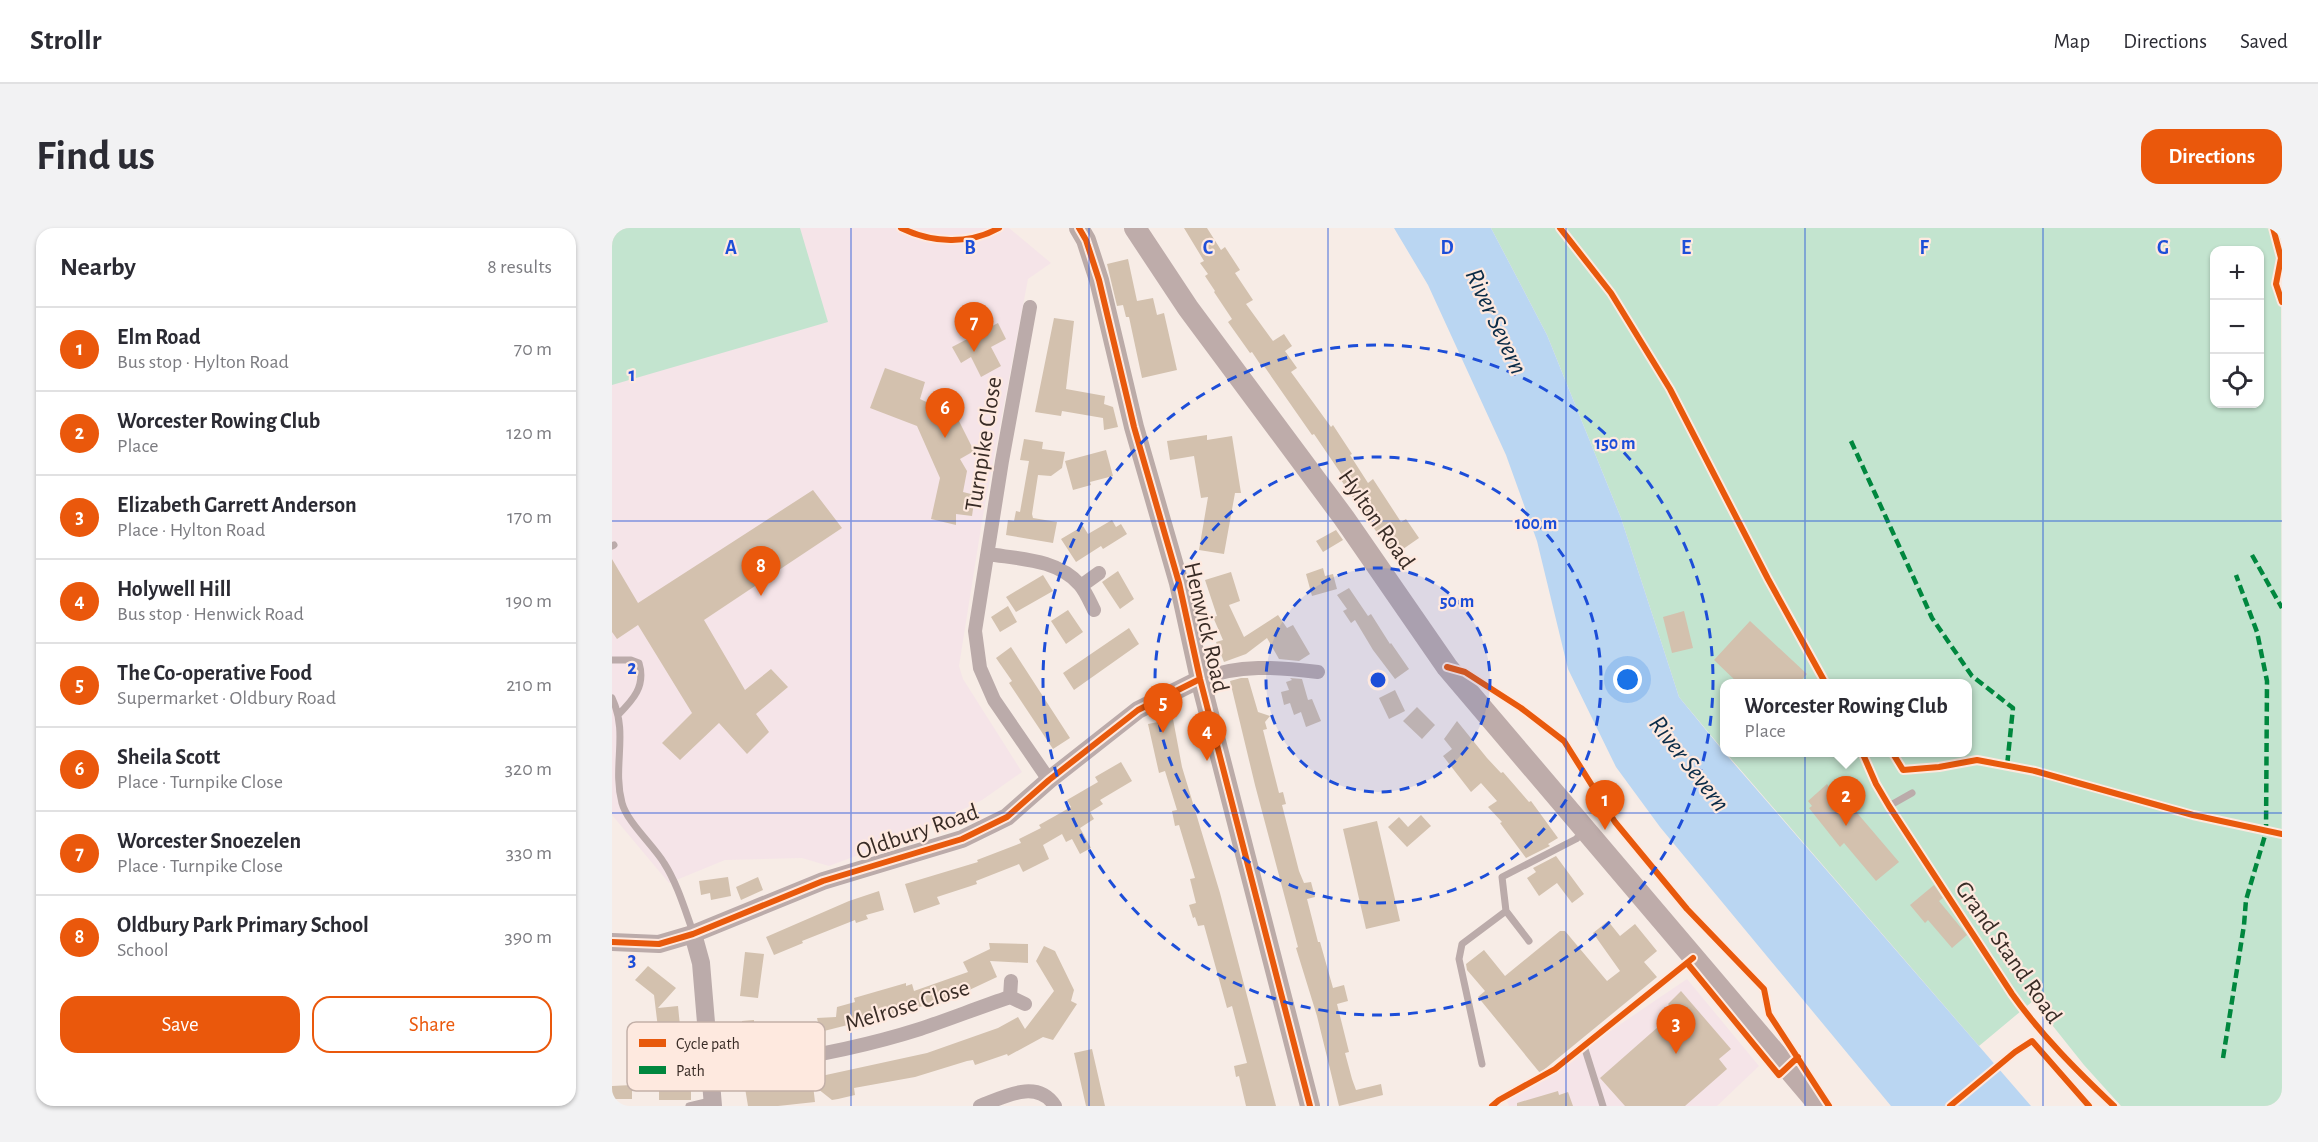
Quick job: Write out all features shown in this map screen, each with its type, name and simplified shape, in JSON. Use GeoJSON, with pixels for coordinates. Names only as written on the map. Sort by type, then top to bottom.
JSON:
{"type":"FeatureCollection","features":[{"type":"Feature","properties":{"kind":"main road","name":"Henwick Road"},"geometry":{"type":"LineString","coordinates":[[1079,228],[1086,240],[1099,280],[1134,427],[1179,583],[1200,679],[1310,1106]]}},
{"type":"Feature","properties":{"kind":"main road","name":"Hylton Road"},"geometry":{"type":"LineString","coordinates":[[1134,228],[1188,308],[1344,518],[1447,667],[1820,1106]]}},
{"type":"Feature","properties":{"kind":"street","name":"Turnpike Close"},"geometry":{"type":"LineString","coordinates":[[1030,307],[1002,461],[975,631],[980,668],[994,700],[1049,780]]}},
{"type":"Feature","properties":{"kind":"street"},"geometry":{"type":"LineString","coordinates":[[988,554],[1052,565],[1066,572],[1081,586],[1094,610]]}},
{"type":"Feature","properties":{"kind":"street"},"geometry":{"type":"LineString","coordinates":[[1081,586],[1099,573]]}},
{"type":"Feature","properties":{"kind":"street"},"geometry":{"type":"LineString","coordinates":[[1200,679],[1262,666],[1318,672]]}},
{"type":"Feature","properties":{"kind":"street","name":"Oldbury Road"},"geometry":{"type":"LineString","coordinates":[[612,942],[659,944],[693,934],[823,881],[962,839],[1007,817],[1049,780],[1138,710],[1200,679]]}},
{"type":"Feature","properties":{"kind":"street"},"geometry":{"type":"LineString","coordinates":[[693,934],[701,963],[705,1022]]}},
{"type":"Feature","properties":{"kind":"street"},"geometry":{"type":"LineString","coordinates":[[1011,981],[1010,997],[1025,1004]]}},
{"type":"Feature","properties":{"kind":"street","name":"Melrose Close"},"geometry":{"type":"LineString","coordinates":[[825,1052],[918,1030],[1010,997]]}},
{"type":"Feature","properties":{"kind":"street"},"geometry":{"type":"LineString","coordinates":[[980,1106],[1030,1090],[1041,1092],[1055,1106]]}},
{"type":"Feature","properties":{"kind":"lane"},"geometry":{"type":"LineString","coordinates":[[901,228],[923,238],[957,240],[980,237],[999,228]]}},
{"type":"Feature","properties":{"kind":"lane"},"geometry":{"type":"LineString","coordinates":[[1768,579],[1823,679]]}},
{"type":"Feature","properties":{"kind":"lane"},"geometry":{"type":"LineString","coordinates":[[612,660],[631,660],[639,663],[641,672],[638,692],[618,715]]}},
{"type":"Feature","properties":{"kind":"lane"},"geometry":{"type":"LineString","coordinates":[[612,698],[621,729],[618,766],[622,806],[666,865],[693,934]]}},
{"type":"Feature","properties":{"kind":"lane","name":"Grand Stand Road"},"geometry":{"type":"LineString","coordinates":[[1864,757],[1889,806],[2030,1020],[2074,1068],[2114,1106]]}},
{"type":"Feature","properties":{"kind":"lane"},"geometry":{"type":"LineString","coordinates":[[1889,806],[1912,793]]}},
{"type":"Feature","properties":{"kind":"lane"},"geometry":{"type":"LineString","coordinates":[[1529,940],[1506,911],[1502,877],[1576,839],[1586,830]]}},
{"type":"Feature","properties":{"kind":"lane"},"geometry":{"type":"LineString","coordinates":[[1482,1064],[1459,959],[1462,944],[1506,911]]}},
{"type":"Feature","properties":{"kind":"lane"},"geometry":{"type":"LineString","coordinates":[[1584,1046],[1603,1106]]}},
{"type":"Feature","properties":{"kind":"lane"},"geometry":{"type":"LineString","coordinates":[[689,1106],[713,1103]]}},
{"type":"Feature","properties":{"kind":"shaded area"},"geometry":{"type":"Polygon","coordinates":[[[612,228],[1009,228],[1051,263],[1028,279],[982,521],[959,666],[963,679],[1022,772],[982,800],[909,836],[829,866],[802,858],[725,860],[669,883],[612,815],[612,228]]]}},
{"type":"Feature","properties":{"kind":"shaded area"},"geometry":{"type":"Polygon","coordinates":[[[1687,979],[1759,1066],[1717,1106],[1509,1106],[1507,1101],[1687,979]]]}},
{"type":"Feature","properties":{"kind":"green space"},"geometry":{"type":"Polygon","coordinates":[[[612,228],[800,228],[828,322],[612,385],[612,228]]]}},
{"type":"Feature","properties":{"kind":"green space"},"geometry":{"type":"Polygon","coordinates":[[[1491,228],[2281,228],[2282,1106],[2121,1106],[2084,1065],[2033,1001],[1979,1046],[1729,757],[1972,757],[1972,679],[1720,679],[1720,746],[1679,697],[1621,518],[1547,335],[1491,228]]]}},
{"type":"Feature","properties":{"kind":"water","name":"River Severn"},"geometry":{"type":"Polygon","coordinates":[[[1394,228],[1491,228],[1547,335],[1621,518],[1679,697],[1720,747],[1720,757],[1728,757],[2031,1106],[1891,1106],[1660,827],[1616,767],[1568,669],[1537,541],[1506,455],[1428,285],[1394,228]]]}},
{"type":"Feature","properties":{"kind":"building"},"geometry":{"type":"Polygon","coordinates":[[[1184,228],[1207,228],[1221,250],[1225,247],[1240,270],[1235,273],[1253,300],[1246,304],[1273,341],[1284,334],[1292,346],[1285,351],[1297,368],[1291,372],[1331,427],[1333,425],[1368,483],[1373,479],[1401,522],[1406,519],[1419,538],[1393,556],[1341,480],[1344,478],[1314,434],[1312,435],[1264,366],[1262,367],[1252,352],[1250,353],[1228,322],[1232,319],[1205,276],[1208,274],[1200,263],[1204,261],[1184,228]]]}},
{"type":"Feature","properties":{"kind":"building"},"geometry":{"type":"Polygon","coordinates":[[[1128,259],[1137,301],[1153,298],[1157,315],[1164,313],[1177,370],[1142,378],[1129,317],[1126,317],[1123,305],[1117,306],[1107,264],[1128,259]]]}},
{"type":"Feature","properties":{"kind":"building"},"geometry":{"type":"Polygon","coordinates":[[[1054,318],[1074,321],[1066,389],[1105,396],[1104,404],[1113,407],[1118,427],[1104,430],[1103,418],[1062,411],[1061,416],[1035,412],[1054,318]]]}},
{"type":"Feature","properties":{"kind":"building"},"geometry":{"type":"Polygon","coordinates":[[[998,323],[1006,339],[991,347],[1001,366],[981,377],[971,357],[961,363],[952,347],[998,323]]]}},
{"type":"Feature","properties":{"kind":"building"},"geometry":{"type":"Polygon","coordinates":[[[885,368],[925,382],[920,399],[935,406],[941,413],[952,407],[974,451],[960,459],[967,471],[963,492],[975,495],[972,516],[956,514],[956,525],[931,519],[940,478],[917,426],[870,408],[885,368]]]}},
{"type":"Feature","properties":{"kind":"building"},"geometry":{"type":"Polygon","coordinates":[[[1207,435],[1207,440],[1232,436],[1241,493],[1235,493],[1224,554],[1199,550],[1208,497],[1201,498],[1194,456],[1170,460],[1167,441],[1207,435]]]}},
{"type":"Feature","properties":{"kind":"building"},"geometry":{"type":"Polygon","coordinates":[[[1024,439],[1043,442],[1042,449],[1065,452],[1062,468],[1051,476],[1038,475],[1032,514],[1033,518],[1057,522],[1053,543],[1006,535],[1008,520],[1014,521],[1016,511],[1020,512],[1029,461],[1020,460],[1024,439]]]}},
{"type":"Feature","properties":{"kind":"building"},"geometry":{"type":"Polygon","coordinates":[[[1106,450],[1113,476],[1090,482],[1091,485],[1073,490],[1065,461],[1106,450]]]}},
{"type":"Feature","properties":{"kind":"building"},"geometry":{"type":"Polygon","coordinates":[[[813,490],[842,528],[704,620],[745,690],[771,669],[788,687],[756,714],[769,732],[747,754],[719,723],[680,760],[662,743],[692,713],[638,625],[617,639],[612,632],[612,559],[638,603],[813,490]]]}},
{"type":"Feature","properties":{"kind":"building"},"geometry":{"type":"Polygon","coordinates":[[[1112,520],[1116,527],[1121,524],[1127,534],[1103,549],[1101,546],[1076,562],[1061,539],[1083,526],[1088,534],[1112,520]]]}},
{"type":"Feature","properties":{"kind":"building"},"geometry":{"type":"Polygon","coordinates":[[[1336,530],[1343,540],[1323,552],[1316,541],[1336,530]]]}},
{"type":"Feature","properties":{"kind":"building"},"geometry":{"type":"Polygon","coordinates":[[[1323,568],[1325,576],[1333,574],[1337,589],[1312,596],[1306,574],[1323,568]]]}},
{"type":"Feature","properties":{"kind":"building"},"geometry":{"type":"Polygon","coordinates":[[[1118,571],[1134,599],[1120,609],[1102,582],[1118,571]]]}},
{"type":"Feature","properties":{"kind":"building"},"geometry":{"type":"Polygon","coordinates":[[[1231,572],[1240,601],[1229,605],[1244,637],[1278,615],[1287,628],[1293,625],[1310,654],[1299,661],[1279,659],[1267,638],[1246,654],[1224,662],[1216,642],[1223,640],[1213,617],[1217,616],[1205,580],[1231,572]]]}},
{"type":"Feature","properties":{"kind":"building"},"geometry":{"type":"Polygon","coordinates":[[[1043,575],[1053,591],[1016,612],[1006,597],[1043,575]]]}},
{"type":"Feature","properties":{"kind":"building"},"geometry":{"type":"Polygon","coordinates":[[[1349,588],[1368,616],[1371,614],[1409,669],[1395,679],[1373,650],[1355,620],[1351,623],[1343,611],[1347,609],[1337,595],[1349,588]]]}},
{"type":"Feature","properties":{"kind":"building"},"geometry":{"type":"Polygon","coordinates":[[[1008,606],[1017,622],[1000,632],[991,617],[1008,606]]]}},
{"type":"Feature","properties":{"kind":"building"},"geometry":{"type":"Polygon","coordinates":[[[1068,610],[1083,632],[1066,644],[1051,621],[1068,610]]]}},
{"type":"Feature","properties":{"kind":"building"},"geometry":{"type":"Polygon","coordinates":[[[1684,611],[1693,648],[1672,653],[1663,617],[1684,611]]]}},
{"type":"Feature","properties":{"kind":"building"},"geometry":{"type":"Polygon","coordinates":[[[1750,621],[1807,674],[1802,679],[1734,679],[1714,660],[1750,621]]]}},
{"type":"Feature","properties":{"kind":"building"},"geometry":{"type":"Polygon","coordinates":[[[1129,628],[1139,644],[1074,690],[1063,673],[1129,628]]]}},
{"type":"Feature","properties":{"kind":"building"},"geometry":{"type":"Polygon","coordinates":[[[1011,647],[1070,738],[1053,749],[1009,683],[1012,681],[996,658],[1011,647]]]}},
{"type":"Feature","properties":{"kind":"building"},"geometry":{"type":"Polygon","coordinates":[[[1248,678],[1258,712],[1270,716],[1265,722],[1267,729],[1263,730],[1279,793],[1283,792],[1286,804],[1282,805],[1299,871],[1304,883],[1311,882],[1315,897],[1307,899],[1318,942],[1320,942],[1333,988],[1344,985],[1348,1001],[1337,1004],[1349,1052],[1345,1053],[1352,1079],[1356,1090],[1381,1084],[1383,1095],[1339,1106],[1317,1016],[1296,948],[1298,947],[1230,681],[1248,678]]]}},
{"type":"Feature","properties":{"kind":"building"},"geometry":{"type":"Polygon","coordinates":[[[1290,678],[1302,679],[1308,700],[1312,699],[1321,721],[1306,727],[1301,712],[1294,715],[1290,703],[1284,705],[1281,692],[1289,690],[1286,682],[1292,680],[1290,678]]]}},
{"type":"Feature","properties":{"kind":"building"},"geometry":{"type":"Polygon","coordinates":[[[1395,690],[1405,711],[1389,719],[1379,698],[1395,690]]]}},
{"type":"Feature","properties":{"kind":"building"},"geometry":{"type":"Polygon","coordinates":[[[1417,707],[1435,725],[1422,739],[1403,721],[1417,707]]]}},
{"type":"Feature","properties":{"kind":"building"},"geometry":{"type":"Polygon","coordinates":[[[1173,719],[1182,767],[1220,893],[1276,1106],[1246,1106],[1239,1076],[1236,1077],[1234,1066],[1247,1063],[1232,1006],[1227,1008],[1204,925],[1198,926],[1189,905],[1196,903],[1190,879],[1195,878],[1179,825],[1175,826],[1172,811],[1177,810],[1165,771],[1159,773],[1148,724],[1173,719]]]}},
{"type":"Feature","properties":{"kind":"building"},"geometry":{"type":"Polygon","coordinates":[[[1457,721],[1487,758],[1501,773],[1503,772],[1529,802],[1531,801],[1558,838],[1548,844],[1550,846],[1526,858],[1500,823],[1502,822],[1488,807],[1497,801],[1481,783],[1471,792],[1443,756],[1452,749],[1444,739],[1457,721]]]}},
{"type":"Feature","properties":{"kind":"building"},"geometry":{"type":"Polygon","coordinates":[[[1121,762],[1132,781],[1100,800],[1103,804],[1090,812],[1094,819],[1080,828],[1091,848],[1080,854],[1072,839],[1066,842],[1062,834],[1043,845],[1049,859],[1023,872],[1019,864],[976,881],[977,884],[937,897],[940,904],[914,913],[905,884],[978,862],[977,860],[1021,843],[1019,839],[1041,828],[1039,825],[1071,807],[1067,800],[1098,782],[1095,777],[1121,762]]]}},
{"type":"Feature","properties":{"kind":"building"},"geometry":{"type":"Polygon","coordinates":[[[1827,784],[1831,790],[1835,787],[1899,862],[1876,881],[1844,843],[1840,847],[1809,808],[1812,806],[1808,801],[1827,784]]]}},
{"type":"Feature","properties":{"kind":"building"},"geometry":{"type":"Polygon","coordinates":[[[1421,815],[1431,826],[1407,847],[1388,827],[1399,817],[1408,827],[1421,815]]]}},
{"type":"Feature","properties":{"kind":"building"},"geometry":{"type":"Polygon","coordinates":[[[1377,821],[1400,921],[1366,929],[1343,829],[1377,821]]]}},
{"type":"Feature","properties":{"kind":"building"},"geometry":{"type":"Polygon","coordinates":[[[1556,856],[1584,894],[1572,903],[1557,883],[1539,896],[1527,878],[1536,872],[1533,868],[1556,856]]]}},
{"type":"Feature","properties":{"kind":"building"},"geometry":{"type":"Polygon","coordinates":[[[728,877],[731,896],[711,900],[710,893],[701,895],[699,881],[728,877]]]}},
{"type":"Feature","properties":{"kind":"building"},"geometry":{"type":"Polygon","coordinates":[[[758,877],[763,890],[741,900],[736,887],[758,877]]]}},
{"type":"Feature","properties":{"kind":"building"},"geometry":{"type":"Polygon","coordinates":[[[1934,885],[1943,898],[1939,901],[1967,935],[1952,948],[1928,920],[1925,923],[1910,905],[1934,885]]]}},
{"type":"Feature","properties":{"kind":"building"},"geometry":{"type":"Polygon","coordinates":[[[879,891],[884,910],[866,915],[868,919],[856,923],[855,920],[802,941],[803,943],[774,955],[766,937],[849,901],[879,891]]]}},
{"type":"Feature","properties":{"kind":"building"},"geometry":{"type":"Polygon","coordinates":[[[1608,921],[1620,936],[1635,924],[1657,951],[1644,962],[1657,977],[1540,1073],[1478,997],[1485,991],[1467,970],[1466,964],[1484,950],[1505,976],[1560,931],[1565,931],[1607,981],[1620,971],[1593,933],[1608,921]]]}},
{"type":"Feature","properties":{"kind":"building"},"geometry":{"type":"Polygon","coordinates":[[[989,943],[1028,944],[1028,963],[990,961],[997,977],[935,1003],[825,1031],[825,1022],[818,1022],[817,1018],[836,1017],[837,1007],[855,1002],[854,998],[906,983],[906,986],[912,984],[914,991],[968,972],[963,962],[990,949],[989,943]]]}},
{"type":"Feature","properties":{"kind":"building"},"geometry":{"type":"Polygon","coordinates":[[[1044,946],[1055,951],[1074,990],[1071,1001],[1077,1004],[1053,1040],[1043,1037],[1008,1056],[1007,1054],[975,1065],[973,1060],[967,1061],[915,1077],[854,1088],[855,1095],[838,1099],[832,1100],[821,1091],[825,1091],[825,1075],[927,1053],[998,1028],[1018,1017],[1025,1029],[1054,991],[1036,961],[1044,946]]]}},
{"type":"Feature","properties":{"kind":"building"},"geometry":{"type":"Polygon","coordinates":[[[745,952],[764,954],[758,998],[740,996],[745,952]]]}},
{"type":"Feature","properties":{"kind":"building"},"geometry":{"type":"Polygon","coordinates":[[[648,966],[676,988],[658,1008],[678,1006],[680,1022],[657,1022],[654,995],[635,980],[648,966]]]}},
{"type":"Feature","properties":{"kind":"building"},"geometry":{"type":"Polygon","coordinates":[[[1681,991],[1731,1049],[1719,1059],[1727,1069],[1685,1106],[1625,1106],[1600,1078],[1675,1012],[1668,1004],[1681,991]]]}},
{"type":"Feature","properties":{"kind":"building"},"geometry":{"type":"Polygon","coordinates":[[[1092,1049],[1105,1106],[1086,1106],[1074,1053],[1092,1049]]]}},
{"type":"Feature","properties":{"kind":"building"},"geometry":{"type":"Polygon","coordinates":[[[627,1085],[627,1091],[632,1091],[632,1099],[612,1099],[612,1086],[627,1085]]]}},
{"type":"Feature","properties":{"kind":"building"},"geometry":{"type":"Polygon","coordinates":[[[659,1091],[691,1091],[691,1100],[659,1100],[659,1091]]]}},
{"type":"Feature","properties":{"kind":"building"},"geometry":{"type":"Polygon","coordinates":[[[746,1091],[814,1091],[815,1102],[748,1106],[746,1091]]]}},
{"type":"Feature","properties":{"kind":"building"},"geometry":{"type":"Polygon","coordinates":[[[1558,1091],[1559,1095],[1568,1092],[1573,1106],[1517,1106],[1517,1103],[1558,1091]]]}},
{"type":"Feature","properties":{"kind":"marked path"},"geometry":{"type":"LineString","coordinates":[[1851,441],[1932,618],[1972,676],[2013,708],[2007,766]]}},
{"type":"Feature","properties":{"kind":"marked path"},"geometry":{"type":"LineString","coordinates":[[2252,555],[2282,608]]}},
{"type":"Feature","properties":{"kind":"marked path"},"geometry":{"type":"LineString","coordinates":[[2223,1058],[2246,900],[2266,832],[2267,681],[2257,632],[2236,575]]}},
{"type":"Feature","properties":{"kind":"cycle path"},"geometry":{"type":"LineString","coordinates":[[901,228],[925,237],[950,240],[975,237],[999,228]]}},
{"type":"Feature","properties":{"kind":"cycle path"},"geometry":{"type":"LineString","coordinates":[[1079,228],[1086,240],[1099,280],[1134,427],[1179,583],[1200,679],[1310,1106]]}},
{"type":"Feature","properties":{"kind":"cycle path"},"geometry":{"type":"LineString","coordinates":[[1560,228],[1611,293],[1670,389],[1768,579],[1823,679]]}},
{"type":"Feature","properties":{"kind":"cycle path"},"geometry":{"type":"LineString","coordinates":[[2273,228],[2281,258],[2276,284],[2282,302]]}},
{"type":"Feature","properties":{"kind":"cycle path"},"geometry":{"type":"LineString","coordinates":[[1447,667],[1465,672],[1521,708],[1564,741],[1615,822],[1687,909],[1764,989],[1769,1014],[1829,1106]]}},
{"type":"Feature","properties":{"kind":"cycle path"},"geometry":{"type":"LineString","coordinates":[[612,942],[659,944],[693,934],[823,881],[962,839],[1007,817],[1049,780],[1138,710],[1200,679]]}},
{"type":"Feature","properties":{"kind":"cycle path"},"geometry":{"type":"LineString","coordinates":[[1864,757],[1889,806],[2012,994],[2060,1053],[2114,1106]]}},
{"type":"Feature","properties":{"kind":"cycle path"},"geometry":{"type":"LineString","coordinates":[[1895,757],[1903,770],[1939,767],[1977,760],[2035,771],[2193,815],[2282,834]]}},
{"type":"Feature","properties":{"kind":"cycle path"},"geometry":{"type":"LineString","coordinates":[[1492,1106],[1555,1069],[1693,958]]}},
{"type":"Feature","properties":{"kind":"cycle path"},"geometry":{"type":"LineString","coordinates":[[1687,963],[1779,1075],[1798,1057]]}},
{"type":"Feature","properties":{"kind":"cycle path"},"geometry":{"type":"LineString","coordinates":[[1950,1106],[2015,1052],[2032,1041],[2089,1106]]}},
{"type":"Feature","properties":{"kind":"place","name":"Worcester Snoezelen"},"geometry":{"type":"Point","coordinates":[974,352]}},
{"type":"Feature","properties":{"kind":"place","name":"Sheila Scott"},"geometry":{"type":"Point","coordinates":[945,438]}},
{"type":"Feature","properties":{"kind":"place","name":"Oldbury Park Primary School"},"geometry":{"type":"Point","coordinates":[761,596]}},
{"type":"Feature","properties":{"kind":"place","name":"The Co-operative Food"},"geometry":{"type":"Point","coordinates":[1163,733]}},
{"type":"Feature","properties":{"kind":"place","name":"Holywell Hill"},"geometry":{"type":"Point","coordinates":[1207,761]}},
{"type":"Feature","properties":{"kind":"place","name":"Worcester Rowing Club"},"geometry":{"type":"Point","coordinates":[1846,826]}},
{"type":"Feature","properties":{"kind":"place","name":"Elm Road"},"geometry":{"type":"Point","coordinates":[1605,830]}},
{"type":"Feature","properties":{"kind":"place","name":"Elizabeth Garrett Anderson"},"geometry":{"type":"Point","coordinates":[1676,1054]}}]}
